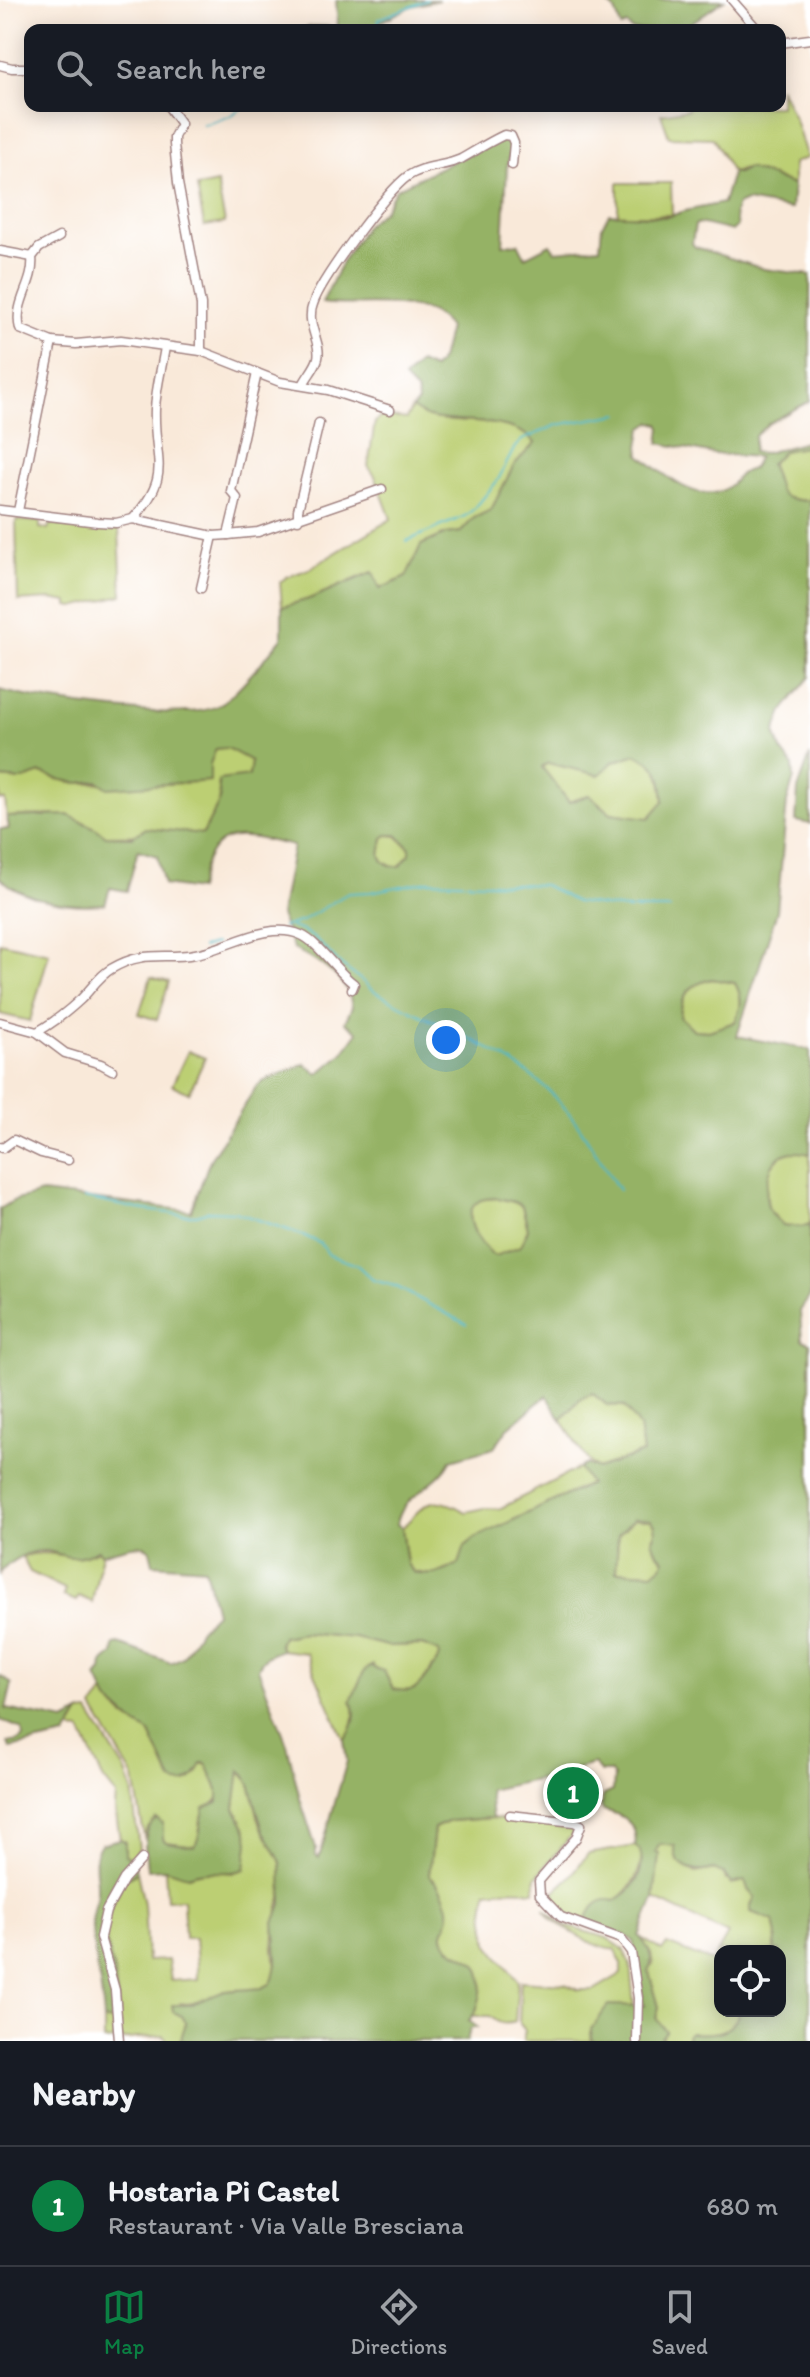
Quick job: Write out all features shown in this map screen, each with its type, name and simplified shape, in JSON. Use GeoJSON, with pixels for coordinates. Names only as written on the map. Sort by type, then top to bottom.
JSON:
{"type":"FeatureCollection","features":[{"type":"Feature","properties":{"kind":"street"},"geometry":{"type":"LineString","coordinates":[[732,0],[753,24]]}},
{"type":"Feature","properties":{"kind":"street"},"geometry":{"type":"LineString","coordinates":[[786,42],[810,39]]}},
{"type":"Feature","properties":{"kind":"street"},"geometry":{"type":"LineString","coordinates":[[0,65],[24,68]]}},
{"type":"Feature","properties":{"kind":"street"},"geometry":{"type":"LineString","coordinates":[[172,112],[181,124],[174,144],[178,183],[201,305],[201,351]]}},
{"type":"Feature","properties":{"kind":"street"},"geometry":{"type":"LineString","coordinates":[[303,385],[318,360],[310,312],[319,289],[396,188],[408,176],[431,166],[459,160],[504,135],[511,136],[514,143],[512,165]]}},
{"type":"Feature","properties":{"kind":"street"},"geometry":{"type":"LineString","coordinates":[[59,237],[39,248],[32,257],[34,272],[18,310],[20,329],[52,342],[76,344],[121,340],[201,351],[280,382],[328,390],[390,410]]}},
{"type":"Feature","properties":{"kind":"street"},"geometry":{"type":"LineString","coordinates":[[0,251],[32,257]]}},
{"type":"Feature","properties":{"kind":"street"},"geometry":{"type":"LineString","coordinates":[[18,511],[52,342]]}},
{"type":"Feature","properties":{"kind":"street"},"geometry":{"type":"LineString","coordinates":[[133,519],[150,500],[157,486],[159,466],[155,409],[165,347]]}},
{"type":"Feature","properties":{"kind":"street"},"geometry":{"type":"LineString","coordinates":[[228,535],[237,498],[231,491],[257,373]]}},
{"type":"Feature","properties":{"kind":"street"},"geometry":{"type":"LineString","coordinates":[[298,520],[319,423]]}},
{"type":"Feature","properties":{"kind":"street"},"geometry":{"type":"LineString","coordinates":[[0,510],[98,522],[116,523],[133,519],[213,536],[258,532],[382,489]]}},
{"type":"Feature","properties":{"kind":"street"},"geometry":{"type":"LineString","coordinates":[[201,588],[213,536]]}},
{"type":"Feature","properties":{"kind":"street"},"geometry":{"type":"LineString","coordinates":[[37,1032],[64,1014],[111,969],[125,963],[150,955],[195,954],[272,932],[296,932],[306,937],[353,986]]}},
{"type":"Feature","properties":{"kind":"street"},"geometry":{"type":"LineString","coordinates":[[0,1022],[37,1032],[65,1053],[112,1070]]}},
{"type":"Feature","properties":{"kind":"street"},"geometry":{"type":"LineString","coordinates":[[0,1147],[14,1140],[41,1153],[68,1160]]}},
{"type":"Feature","properties":{"kind":"street"},"geometry":{"type":"LineString","coordinates":[[510,1815],[581,1825],[576,1838],[539,1881],[540,1895],[561,1917],[621,1939],[631,1952],[638,1998],[637,2041]]}},
{"type":"Feature","properties":{"kind":"street"},"geometry":{"type":"LineString","coordinates":[[119,2041],[115,1990],[100,1937],[106,1911],[124,1879],[142,1859]]}},
{"type":"Feature","properties":{"kind":"green space"},"geometry":{"type":"Polygon","coordinates":[[[336,0],[439,0],[412,6],[380,24],[338,24],[336,0]]]}},
{"type":"Feature","properties":{"kind":"green space"},"geometry":{"type":"Polygon","coordinates":[[[591,0],[724,0],[689,24],[620,24],[612,6],[591,0]]]}},
{"type":"Feature","properties":{"kind":"green space"},"geometry":{"type":"Polygon","coordinates":[[[786,100],[807,158],[793,163],[793,185],[748,168],[732,173],[713,138],[669,137],[661,114],[786,112],[786,100]]]}},
{"type":"Feature","properties":{"kind":"green space"},"geometry":{"type":"Polygon","coordinates":[[[508,139],[512,145],[507,167],[503,245],[518,243],[525,257],[550,244],[555,251],[600,247],[602,226],[609,214],[667,217],[723,203],[732,173],[748,168],[793,185],[791,209],[746,201],[737,205],[734,213],[737,226],[732,231],[699,223],[695,225],[692,243],[695,247],[764,269],[810,275],[810,401],[769,423],[755,436],[753,452],[765,453],[810,441],[810,446],[783,451],[770,464],[784,496],[810,501],[810,677],[783,711],[775,732],[781,750],[793,766],[794,778],[787,802],[777,911],[737,1036],[810,1050],[810,1154],[792,1152],[775,1161],[766,1195],[770,1211],[783,1225],[801,1227],[810,1224],[810,1296],[800,1311],[802,1340],[810,1343],[810,2041],[687,2041],[688,2033],[719,2032],[732,2025],[737,2017],[786,2017],[786,1945],[775,1945],[774,1921],[751,1912],[755,1897],[745,1881],[731,1884],[724,1874],[714,1869],[700,1871],[687,1868],[678,1860],[675,1846],[660,1844],[655,1852],[659,1854],[654,1899],[639,1936],[651,1958],[649,1972],[659,2007],[656,2018],[666,2031],[659,2041],[592,2041],[591,2029],[609,2005],[644,2006],[633,1941],[625,1935],[585,1923],[596,1904],[604,1900],[615,1901],[630,1890],[638,1878],[642,1860],[635,1846],[632,1826],[623,1817],[600,1806],[604,1795],[613,1791],[614,1777],[610,1772],[601,1772],[593,1764],[489,1790],[492,1818],[450,1821],[434,1828],[429,1875],[441,1890],[448,1907],[443,1939],[451,1949],[475,1963],[481,1977],[479,2001],[469,2021],[477,2027],[470,2029],[467,2041],[180,2041],[186,2023],[182,2016],[173,2012],[172,2005],[189,2005],[225,1991],[262,1988],[273,1979],[277,1959],[274,1922],[282,1904],[281,1862],[262,1828],[251,1787],[240,1770],[235,1808],[247,1831],[245,1869],[188,1876],[165,1869],[147,1870],[145,1843],[151,1824],[156,1819],[163,1823],[163,1839],[166,1842],[195,1846],[204,1808],[218,1802],[218,1789],[206,1763],[202,1763],[194,1777],[186,1782],[172,1781],[150,1733],[108,1700],[97,1677],[103,1663],[113,1654],[114,1645],[119,1644],[171,1663],[183,1657],[200,1629],[216,1613],[205,1568],[153,1564],[150,1550],[134,1546],[102,1554],[98,1550],[75,1557],[46,1551],[33,1552],[14,1560],[0,1574],[0,1209],[13,1201],[42,1193],[191,1211],[210,1160],[256,1087],[305,1064],[318,1074],[342,1054],[358,1032],[345,1022],[352,1007],[349,992],[322,965],[293,948],[280,915],[293,846],[242,837],[219,843],[204,868],[198,890],[164,885],[157,856],[138,850],[127,891],[110,888],[105,904],[77,905],[36,898],[0,878],[0,829],[9,829],[7,817],[68,815],[106,836],[132,837],[146,828],[203,834],[220,800],[218,780],[249,776],[251,761],[227,748],[216,749],[210,764],[210,781],[108,788],[98,781],[78,783],[41,773],[21,780],[0,778],[0,690],[78,705],[146,712],[202,710],[219,705],[243,684],[282,638],[282,607],[373,572],[380,589],[406,577],[421,545],[446,534],[461,532],[474,518],[491,510],[514,465],[535,443],[513,428],[442,420],[425,416],[412,408],[418,402],[417,392],[404,379],[419,363],[433,369],[441,360],[449,328],[439,317],[409,306],[322,303],[342,262],[367,224],[384,210],[396,189],[484,146],[508,139]],[[652,422],[642,429],[640,455],[669,478],[693,491],[717,492],[728,487],[740,474],[752,469],[758,457],[714,454],[659,443],[659,424],[652,422]],[[636,754],[613,762],[599,775],[548,763],[542,767],[569,802],[589,795],[611,813],[649,818],[664,801],[659,772],[636,754]],[[397,835],[383,838],[380,855],[383,861],[391,866],[400,866],[410,854],[410,848],[397,835]],[[712,979],[692,987],[682,1002],[680,1017],[694,1030],[709,1031],[735,1022],[739,1012],[741,1002],[735,983],[712,979]],[[498,1198],[479,1201],[471,1214],[478,1239],[495,1256],[521,1246],[528,1229],[522,1206],[498,1198]],[[592,1393],[580,1399],[561,1420],[547,1395],[507,1429],[494,1448],[451,1460],[439,1476],[412,1498],[399,1515],[397,1524],[402,1528],[407,1564],[413,1572],[431,1574],[453,1567],[459,1564],[465,1546],[475,1538],[590,1484],[579,1468],[587,1464],[597,1469],[643,1453],[639,1427],[624,1406],[607,1405],[592,1393]],[[634,1519],[618,1535],[616,1571],[653,1573],[662,1566],[664,1560],[652,1541],[656,1533],[655,1525],[650,1520],[634,1519]],[[304,1633],[282,1637],[279,1644],[282,1650],[267,1656],[258,1668],[287,1744],[319,1858],[347,1761],[344,1740],[355,1716],[351,1701],[364,1671],[373,1665],[384,1671],[393,1689],[412,1690],[420,1685],[436,1664],[439,1652],[422,1645],[387,1646],[355,1638],[304,1633]]]}},
{"type":"Feature","properties":{"kind":"green space"},"geometry":{"type":"Polygon","coordinates":[[[217,183],[225,223],[204,226],[197,187],[217,183]]]}},
{"type":"Feature","properties":{"kind":"green space"},"geometry":{"type":"Polygon","coordinates":[[[618,183],[671,183],[672,215],[618,215],[618,183]]]}},
{"type":"Feature","properties":{"kind":"green space"},"geometry":{"type":"Polygon","coordinates":[[[412,408],[425,416],[442,420],[513,428],[535,443],[514,465],[491,510],[474,518],[461,532],[446,534],[421,545],[407,577],[380,589],[372,572],[282,607],[280,582],[309,569],[391,519],[375,476],[368,466],[375,422],[382,416],[406,419],[412,408]]]}},
{"type":"Feature","properties":{"kind":"green space"},"geometry":{"type":"Polygon","coordinates":[[[810,446],[810,501],[783,496],[770,463],[783,451],[810,446]]]}},
{"type":"Feature","properties":{"kind":"green space"},"geometry":{"type":"Polygon","coordinates":[[[16,520],[40,522],[40,528],[48,529],[50,524],[108,531],[119,529],[122,595],[74,607],[68,606],[68,602],[50,599],[18,601],[16,520]]]}},
{"type":"Feature","properties":{"kind":"green space"},"geometry":{"type":"Polygon","coordinates":[[[227,747],[251,761],[250,776],[220,800],[203,834],[105,836],[94,827],[71,818],[46,815],[7,817],[5,800],[0,800],[0,778],[21,780],[41,773],[78,783],[209,781],[215,749],[227,747]]]}},
{"type":"Feature","properties":{"kind":"green space"},"geometry":{"type":"Polygon","coordinates":[[[636,754],[655,767],[662,784],[664,801],[649,819],[611,813],[589,795],[569,802],[541,768],[548,763],[599,775],[613,762],[636,754]]]}},
{"type":"Feature","properties":{"kind":"green space"},"geometry":{"type":"Polygon","coordinates":[[[810,755],[810,824],[796,821],[798,789],[810,755]]]}},
{"type":"Feature","properties":{"kind":"green space"},"geometry":{"type":"Polygon","coordinates":[[[387,835],[397,836],[410,848],[410,854],[400,866],[391,866],[380,855],[383,838],[387,835]]]}},
{"type":"Feature","properties":{"kind":"green space"},"geometry":{"type":"Polygon","coordinates":[[[0,942],[49,953],[30,1021],[0,1014],[0,942]]]}},
{"type":"Feature","properties":{"kind":"green space"},"geometry":{"type":"Polygon","coordinates":[[[151,977],[169,982],[157,1020],[139,1014],[151,977]]]}},
{"type":"Feature","properties":{"kind":"green space"},"geometry":{"type":"Polygon","coordinates":[[[712,979],[735,983],[740,998],[737,1017],[735,1022],[709,1031],[694,1030],[680,1017],[682,1002],[692,987],[712,979]]]}},
{"type":"Feature","properties":{"kind":"green space"},"geometry":{"type":"Polygon","coordinates":[[[188,1051],[205,1058],[189,1093],[172,1085],[188,1051]]]}},
{"type":"Feature","properties":{"kind":"green space"},"geometry":{"type":"Polygon","coordinates":[[[796,1150],[810,1154],[810,1224],[801,1227],[783,1225],[768,1209],[766,1190],[770,1168],[780,1156],[796,1150]]]}},
{"type":"Feature","properties":{"kind":"green space"},"geometry":{"type":"Polygon","coordinates":[[[498,1198],[522,1206],[528,1229],[521,1246],[495,1256],[478,1239],[471,1214],[479,1201],[498,1198]]]}},
{"type":"Feature","properties":{"kind":"green space"},"geometry":{"type":"Polygon","coordinates":[[[592,1393],[607,1405],[624,1406],[640,1427],[643,1453],[597,1469],[586,1459],[561,1420],[580,1399],[592,1393]]]}},
{"type":"Feature","properties":{"kind":"green space"},"geometry":{"type":"Polygon","coordinates":[[[579,1468],[590,1484],[475,1538],[459,1564],[435,1575],[414,1572],[407,1564],[402,1528],[424,1506],[437,1501],[466,1512],[499,1509],[579,1468]]]}},
{"type":"Feature","properties":{"kind":"green space"},"geometry":{"type":"Polygon","coordinates":[[[634,1519],[650,1520],[656,1525],[652,1539],[656,1551],[665,1560],[653,1573],[616,1571],[618,1535],[634,1519]]]}},
{"type":"Feature","properties":{"kind":"green space"},"geometry":{"type":"Polygon","coordinates":[[[98,1550],[102,1554],[92,1602],[79,1596],[76,1601],[63,1596],[65,1589],[30,1572],[22,1557],[42,1553],[77,1555],[98,1550]]]}},
{"type":"Feature","properties":{"kind":"green space"},"geometry":{"type":"Polygon","coordinates":[[[304,1633],[355,1638],[387,1646],[422,1645],[439,1652],[436,1664],[412,1690],[393,1690],[383,1672],[354,1705],[353,1724],[344,1740],[306,1653],[282,1650],[279,1645],[282,1637],[304,1633]]]}},
{"type":"Feature","properties":{"kind":"green space"},"geometry":{"type":"Polygon","coordinates":[[[0,1676],[12,1684],[6,1709],[65,1721],[80,1713],[66,1736],[10,1748],[8,1743],[23,1737],[22,1729],[0,1720],[0,1676]]]}},
{"type":"Feature","properties":{"kind":"green space"},"geometry":{"type":"Polygon","coordinates":[[[104,1692],[124,1716],[150,1733],[169,1775],[186,1783],[196,1775],[202,1763],[209,1766],[220,1796],[201,1818],[195,1846],[166,1842],[163,1839],[163,1823],[148,1828],[144,1836],[134,1778],[93,1708],[104,1692]]]}},
{"type":"Feature","properties":{"kind":"green space"},"geometry":{"type":"Polygon","coordinates":[[[89,1712],[125,1770],[132,1789],[139,1849],[132,1859],[125,1855],[125,1841],[120,1839],[116,1795],[103,1778],[81,1731],[70,1730],[80,1713],[89,1712]]]}},
{"type":"Feature","properties":{"kind":"green space"},"geometry":{"type":"Polygon","coordinates":[[[239,1769],[248,1781],[261,1826],[281,1864],[283,1876],[274,1938],[275,1977],[270,1985],[262,1989],[233,1990],[193,2003],[180,2003],[187,2027],[180,2041],[168,2041],[163,2036],[104,2041],[104,2021],[113,2020],[114,1972],[102,1926],[124,1879],[137,1872],[144,1904],[147,1961],[168,1960],[171,1981],[198,1979],[195,1938],[185,1938],[183,1899],[167,1900],[165,1869],[188,1876],[201,1870],[234,1873],[247,1831],[235,1808],[239,1769]]]}},
{"type":"Feature","properties":{"kind":"green space"},"geometry":{"type":"Polygon","coordinates":[[[492,1818],[573,1826],[576,1830],[536,1877],[534,1891],[487,1891],[484,1911],[488,1943],[518,1981],[515,2022],[508,2023],[490,2016],[473,2016],[477,2009],[457,1953],[445,1944],[442,1933],[447,1924],[429,1875],[434,1828],[450,1821],[492,1818]]]}},
{"type":"Feature","properties":{"kind":"green space"},"geometry":{"type":"Polygon","coordinates":[[[120,1839],[125,1841],[125,1855],[132,1859],[137,1872],[124,1879],[102,1925],[114,1972],[119,2015],[113,2020],[104,2021],[92,1928],[97,1892],[96,1861],[101,1844],[120,1839]]]}},
{"type":"Feature","properties":{"kind":"green space"},"geometry":{"type":"Polygon","coordinates":[[[660,1844],[675,1846],[696,1873],[714,1869],[724,1874],[726,1880],[745,1881],[755,1897],[751,1905],[774,1921],[775,1945],[722,1945],[728,1934],[654,1899],[659,1854],[655,1852],[660,1844]]]}},
{"type":"Feature","properties":{"kind":"green space"},"geometry":{"type":"Polygon","coordinates":[[[635,1846],[642,1857],[634,1882],[620,1898],[585,1923],[567,1917],[547,1898],[569,1878],[588,1854],[635,1846]]]}},
{"type":"Feature","properties":{"kind":"green space"},"geometry":{"type":"Polygon","coordinates":[[[544,1909],[566,1926],[607,1938],[623,1949],[630,1964],[634,2006],[591,2029],[592,2041],[523,2041],[525,2030],[519,2023],[521,1981],[565,1984],[579,1990],[594,1990],[621,1974],[621,1962],[615,1949],[599,1946],[576,1935],[544,1909]]]}},
{"type":"Feature","properties":{"kind":"green space"},"geometry":{"type":"Polygon","coordinates":[[[639,1936],[662,1951],[667,1944],[712,1962],[714,1958],[714,2017],[737,2017],[732,2025],[719,2032],[688,2033],[687,2041],[659,2041],[666,2031],[656,2019],[659,2007],[648,1968],[653,1965],[651,1954],[639,1936]]]}},
{"type":"Feature","properties":{"kind":"waterway"},"geometry":{"type":"LineString","coordinates":[[378,24],[379,19],[427,0]]}},
{"type":"Feature","properties":{"kind":"waterway"},"geometry":{"type":"LineString","coordinates":[[203,125],[236,112]]}},
{"type":"Feature","properties":{"kind":"waterway"},"geometry":{"type":"LineString","coordinates":[[407,541],[465,516],[475,508],[498,480],[515,447],[522,440],[557,425],[619,414]]}},
{"type":"Feature","properties":{"kind":"waterway"},"geometry":{"type":"LineString","coordinates":[[283,927],[302,921],[348,893],[428,881],[544,885],[576,902],[625,909],[670,909]]}},
{"type":"Feature","properties":{"kind":"waterway"},"geometry":{"type":"LineString","coordinates":[[291,927],[313,937],[371,989],[486,1047],[529,1074],[569,1113],[619,1190]]}},
{"type":"Feature","properties":{"kind":"waterway"},"geometry":{"type":"LineString","coordinates":[[202,948],[215,944]]}},
{"type":"Feature","properties":{"kind":"waterway"},"geometry":{"type":"LineString","coordinates":[[84,1198],[184,1215],[208,1211],[235,1212],[303,1235],[321,1244],[329,1255],[357,1265],[373,1280],[395,1286],[466,1324]]}},
{"type":"Feature","properties":{"kind":"place","name":"Hostaria Pi Castel"},"geometry":{"type":"Point","coordinates":[573,1793]}}]}
